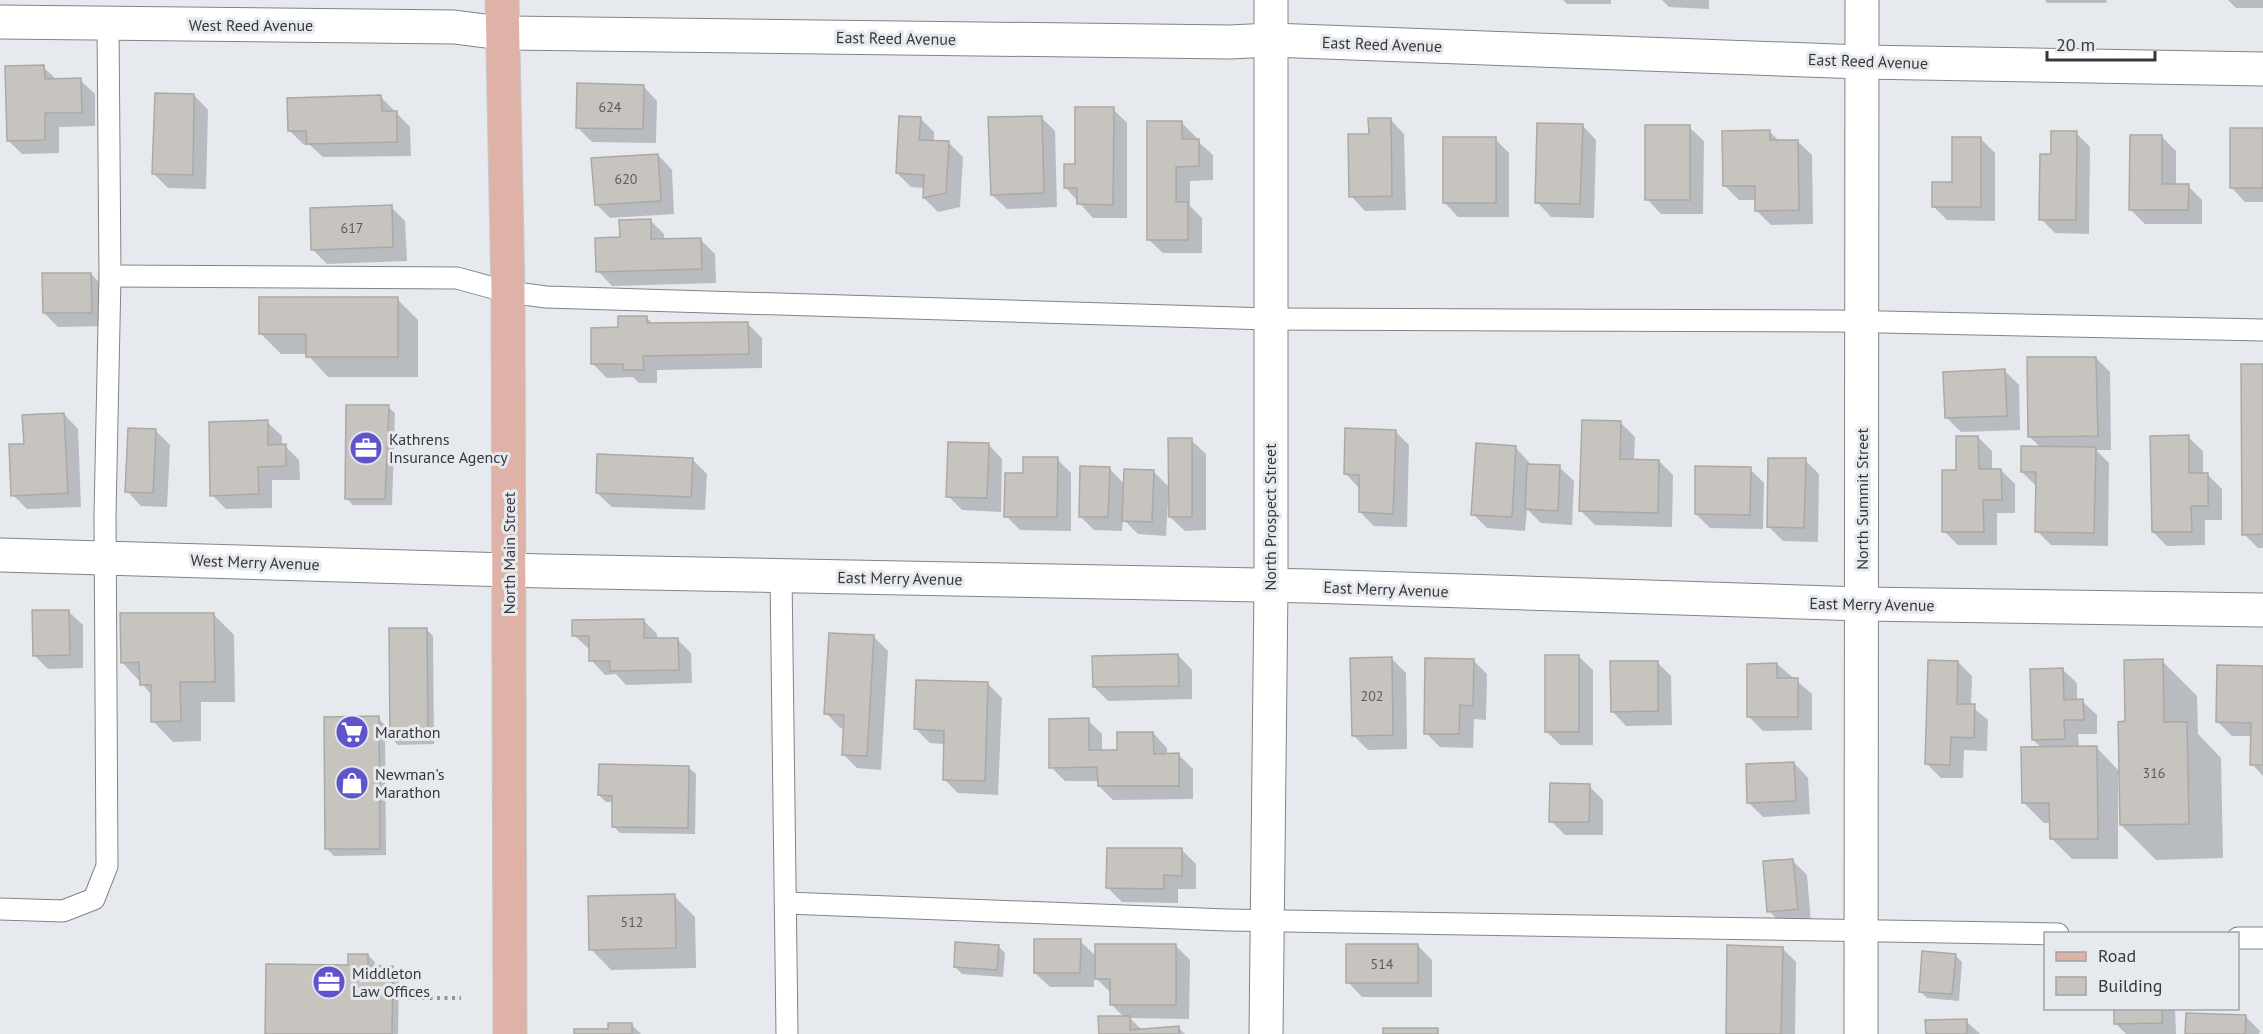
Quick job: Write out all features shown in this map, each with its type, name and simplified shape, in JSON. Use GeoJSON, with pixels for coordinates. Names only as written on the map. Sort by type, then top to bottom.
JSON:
{"type":"FeatureCollection","features":[{"type":"Feature","properties":{"kind":"main road","name":"North Main Street"},"geometry":{"type":"LineString","coordinates":[[502,0],[508,292],[510,1034]]}},
{"type":"Feature","properties":{"kind":"street","name":"North Prospect Street"},"geometry":{"type":"LineString","coordinates":[[1266,1034],[1270,586],[1270,0]]}},
{"type":"Feature","properties":{"kind":"street","name":"North Summit Street"},"geometry":{"type":"LineString","coordinates":[[1861,1034],[1863,929],[1862,0]]}},
{"type":"Feature","properties":{"kind":"street","name":"West Reed Avenue"},"geometry":{"type":"LineString","coordinates":[[0,22],[454,27],[501,33]]}},
{"type":"Feature","properties":{"kind":"street","name":"East Reed Avenue"},"geometry":{"type":"LineString","coordinates":[[501,33],[1230,42],[1270,40],[1862,62],[2263,69]]}},
{"type":"Feature","properties":{"kind":"street","name":"West Merry Avenue"},"geometry":{"type":"LineString","coordinates":[[0,555],[510,569]]}},
{"type":"Feature","properties":{"kind":"street","name":"East Merry Avenue"},"geometry":{"type":"LineString","coordinates":[[510,569],[1270,586],[1862,604],[2263,610]]}},
{"type":"Feature","properties":{"kind":"lane"},"geometry":{"type":"LineString","coordinates":[[0,909],[63,911],[94,899],[107,866],[105,557],[110,276],[108,24]]}},
{"type":"Feature","properties":{"kind":"lane"},"geometry":{"type":"LineString","coordinates":[[110,276],[457,278],[508,292],[558,297],[1269,319],[1862,322],[2263,330]]}},
{"type":"Feature","properties":{"kind":"lane"},"geometry":{"type":"LineString","coordinates":[[782,575],[787,1034]]}},
{"type":"Feature","properties":{"kind":"lane"},"geometry":{"type":"LineString","coordinates":[[786,903],[1267,921],[2044,933]]}},
{"type":"Feature","properties":{"kind":"lane"},"geometry":{"type":"LineString","coordinates":[[2239,938],[2263,938]]}},
{"type":"Feature","properties":{"kind":"path"},"geometry":{"type":"LineString","coordinates":[[392,998],[461,998]]}},
{"type":"Feature","properties":{"kind":"building"},"geometry":{"type":"Polygon","coordinates":[[[44,65],[45,79],[81,78],[82,113],[45,113],[45,140],[7,141],[5,66],[44,65]]]}},
{"type":"Feature","properties":{"kind":"building"},"geometry":{"type":"Polygon","coordinates":[[[577,83],[644,85],[643,129],[576,128],[577,83]]]}},
{"type":"Feature","properties":{"kind":"building"},"geometry":{"type":"Polygon","coordinates":[[[155,93],[194,94],[193,175],[152,174],[155,93]]]}},
{"type":"Feature","properties":{"kind":"building"},"geometry":{"type":"Polygon","coordinates":[[[381,95],[382,111],[397,111],[397,142],[307,144],[306,131],[288,131],[287,98],[381,95]]]}},
{"type":"Feature","properties":{"kind":"building"},"geometry":{"type":"Polygon","coordinates":[[[1075,107],[1114,107],[1113,205],[1077,204],[1077,188],[1064,188],[1064,164],[1075,164],[1075,107]]]}},
{"type":"Feature","properties":{"kind":"building"},"geometry":{"type":"Polygon","coordinates":[[[899,116],[921,117],[919,140],[949,141],[946,193],[923,198],[924,175],[896,173],[899,116]]]}},
{"type":"Feature","properties":{"kind":"building"},"geometry":{"type":"Polygon","coordinates":[[[1042,116],[1044,193],[991,195],[988,117],[1042,116]]]}},
{"type":"Feature","properties":{"kind":"building"},"geometry":{"type":"Polygon","coordinates":[[[1368,118],[1391,118],[1392,196],[1349,197],[1348,134],[1369,134],[1368,118]]]}},
{"type":"Feature","properties":{"kind":"building"},"geometry":{"type":"Polygon","coordinates":[[[1147,121],[1182,121],[1182,139],[1199,139],[1199,166],[1176,167],[1176,202],[1188,202],[1188,240],[1147,240],[1147,121]]]}},
{"type":"Feature","properties":{"kind":"building"},"geometry":{"type":"Polygon","coordinates":[[[1537,123],[1583,124],[1580,204],[1535,203],[1537,123]]]}},
{"type":"Feature","properties":{"kind":"building"},"geometry":{"type":"Polygon","coordinates":[[[1645,125],[1690,125],[1690,200],[1645,200],[1645,125]]]}},
{"type":"Feature","properties":{"kind":"building"},"geometry":{"type":"Polygon","coordinates":[[[2230,128],[2263,128],[2263,188],[2230,188],[2230,128]]]}},
{"type":"Feature","properties":{"kind":"building"},"geometry":{"type":"Polygon","coordinates":[[[1770,130],[1770,140],[1798,140],[1799,210],[1755,211],[1755,186],[1723,186],[1722,131],[1770,130]]]}},
{"type":"Feature","properties":{"kind":"building"},"geometry":{"type":"Polygon","coordinates":[[[2051,131],[2077,131],[2076,220],[2039,220],[2040,154],[2051,154],[2051,131]]]}},
{"type":"Feature","properties":{"kind":"building"},"geometry":{"type":"Polygon","coordinates":[[[2130,135],[2162,135],[2162,184],[2189,184],[2188,210],[2129,210],[2130,135]]]}},
{"type":"Feature","properties":{"kind":"building"},"geometry":{"type":"Polygon","coordinates":[[[1443,137],[1496,137],[1496,203],[1443,203],[1443,137]]]}},
{"type":"Feature","properties":{"kind":"building"},"geometry":{"type":"Polygon","coordinates":[[[1952,137],[1981,137],[1981,207],[1932,207],[1932,182],[1952,182],[1952,137]]]}},
{"type":"Feature","properties":{"kind":"building"},"geometry":{"type":"Polygon","coordinates":[[[658,154],[661,201],[595,205],[591,158],[658,154]]]}},
{"type":"Feature","properties":{"kind":"building"},"geometry":{"type":"Polygon","coordinates":[[[392,205],[393,247],[311,250],[310,208],[392,205]]]}},
{"type":"Feature","properties":{"kind":"building"},"geometry":{"type":"Polygon","coordinates":[[[651,219],[651,239],[701,238],[702,269],[596,272],[595,238],[620,237],[619,220],[651,219]]]}},
{"type":"Feature","properties":{"kind":"building"},"geometry":{"type":"Polygon","coordinates":[[[42,273],[91,273],[92,313],[43,313],[42,273]]]}},
{"type":"Feature","properties":{"kind":"building"},"geometry":{"type":"Polygon","coordinates":[[[259,297],[398,297],[398,357],[306,357],[306,334],[259,334],[259,297]]]}},
{"type":"Feature","properties":{"kind":"building"},"geometry":{"type":"Polygon","coordinates":[[[618,316],[647,316],[647,323],[748,322],[749,354],[643,356],[644,370],[623,370],[623,364],[591,364],[591,328],[618,327],[618,316]]]}},
{"type":"Feature","properties":{"kind":"building"},"geometry":{"type":"Polygon","coordinates":[[[2027,357],[2096,357],[2098,436],[2028,437],[2027,357]]]}},
{"type":"Feature","properties":{"kind":"building"},"geometry":{"type":"Polygon","coordinates":[[[2241,364],[2263,364],[2263,534],[2242,535],[2241,364]]]}},
{"type":"Feature","properties":{"kind":"building"},"geometry":{"type":"Polygon","coordinates":[[[2005,369],[2007,416],[1945,418],[1943,372],[2005,369]]]}},
{"type":"Feature","properties":{"kind":"building","name":"Kathrens Insurance Agency"},"geometry":{"type":"Polygon","coordinates":[[[346,405],[389,405],[385,499],[345,499],[346,405]]]}},
{"type":"Feature","properties":{"kind":"building"},"geometry":{"type":"Polygon","coordinates":[[[64,413],[68,493],[11,496],[9,444],[24,444],[22,415],[64,413]]]}},
{"type":"Feature","properties":{"kind":"building"},"geometry":{"type":"Polygon","coordinates":[[[268,420],[268,445],[286,444],[286,466],[258,467],[259,494],[210,496],[209,422],[268,420]]]}},
{"type":"Feature","properties":{"kind":"building"},"geometry":{"type":"Polygon","coordinates":[[[1582,420],[1621,421],[1620,459],[1659,460],[1658,513],[1579,511],[1582,420]]]}},
{"type":"Feature","properties":{"kind":"building"},"geometry":{"type":"Polygon","coordinates":[[[128,428],[156,429],[153,493],[125,492],[128,428]]]}},
{"type":"Feature","properties":{"kind":"building"},"geometry":{"type":"Polygon","coordinates":[[[1345,428],[1396,430],[1393,514],[1359,512],[1359,475],[1344,474],[1345,428]]]}},
{"type":"Feature","properties":{"kind":"building"},"geometry":{"type":"Polygon","coordinates":[[[2189,435],[2189,473],[2208,473],[2208,506],[2191,506],[2192,532],[2152,532],[2150,436],[2189,435]]]}},
{"type":"Feature","properties":{"kind":"building"},"geometry":{"type":"Polygon","coordinates":[[[1956,436],[1978,436],[1979,469],[2001,469],[2002,500],[1983,500],[1984,532],[1942,532],[1942,470],[1956,470],[1956,436]]]}},
{"type":"Feature","properties":{"kind":"building"},"geometry":{"type":"Polygon","coordinates":[[[1168,438],[1192,438],[1192,517],[1169,517],[1168,438]]]}},
{"type":"Feature","properties":{"kind":"building"},"geometry":{"type":"Polygon","coordinates":[[[948,442],[989,443],[987,498],[946,497],[948,442]]]}},
{"type":"Feature","properties":{"kind":"building"},"geometry":{"type":"Polygon","coordinates":[[[1476,443],[1516,446],[1512,517],[1471,515],[1476,443]]]}},
{"type":"Feature","properties":{"kind":"building"},"geometry":{"type":"Polygon","coordinates":[[[2021,446],[2096,447],[2094,533],[2035,532],[2036,472],[2021,472],[2021,446]]]}},
{"type":"Feature","properties":{"kind":"building"},"geometry":{"type":"Polygon","coordinates":[[[597,454],[693,458],[691,497],[596,493],[597,454]]]}},
{"type":"Feature","properties":{"kind":"building"},"geometry":{"type":"Polygon","coordinates":[[[1023,457],[1058,457],[1057,517],[1004,517],[1005,473],[1023,473],[1023,457]]]}},
{"type":"Feature","properties":{"kind":"building"},"geometry":{"type":"Polygon","coordinates":[[[1768,458],[1806,458],[1804,528],[1767,527],[1768,458]]]}},
{"type":"Feature","properties":{"kind":"building"},"geometry":{"type":"Polygon","coordinates":[[[1527,464],[1560,465],[1558,511],[1525,509],[1527,464]]]}},
{"type":"Feature","properties":{"kind":"building"},"geometry":{"type":"Polygon","coordinates":[[[1080,466],[1110,467],[1108,517],[1079,517],[1080,466]]]}},
{"type":"Feature","properties":{"kind":"building"},"geometry":{"type":"Polygon","coordinates":[[[1695,466],[1751,467],[1750,515],[1695,514],[1695,466]]]}},
{"type":"Feature","properties":{"kind":"building"},"geometry":{"type":"Polygon","coordinates":[[[1124,469],[1154,470],[1152,522],[1122,521],[1124,469]]]}},
{"type":"Feature","properties":{"kind":"building"},"geometry":{"type":"Polygon","coordinates":[[[32,610],[69,610],[70,655],[33,656],[32,610]]]}},
{"type":"Feature","properties":{"kind":"building"},"geometry":{"type":"Polygon","coordinates":[[[120,613],[214,613],[215,682],[180,682],[181,721],[151,722],[151,685],[140,685],[139,662],[121,663],[120,613]]]}},
{"type":"Feature","properties":{"kind":"building"},"geometry":{"type":"Polygon","coordinates":[[[644,619],[644,638],[678,638],[679,670],[610,671],[610,661],[589,661],[589,636],[572,636],[572,620],[644,619]]]}},
{"type":"Feature","properties":{"kind":"building","name":"Marathon"},"geometry":{"type":"Polygon","coordinates":[[[389,628],[427,628],[428,738],[390,738],[389,628]]]}},
{"type":"Feature","properties":{"kind":"building"},"geometry":{"type":"Polygon","coordinates":[[[829,633],[874,635],[867,756],[842,755],[844,715],[824,714],[829,633]]]}},
{"type":"Feature","properties":{"kind":"building"},"geometry":{"type":"Polygon","coordinates":[[[1178,654],[1179,686],[1093,687],[1092,656],[1178,654]]]}},
{"type":"Feature","properties":{"kind":"building"},"geometry":{"type":"Polygon","coordinates":[[[1545,655],[1579,655],[1579,732],[1545,732],[1545,655]]]}},
{"type":"Feature","properties":{"kind":"building"},"geometry":{"type":"Polygon","coordinates":[[[1392,657],[1393,735],[1352,736],[1350,658],[1392,657]]]}},
{"type":"Feature","properties":{"kind":"building"},"geometry":{"type":"Polygon","coordinates":[[[1425,658],[1474,659],[1473,706],[1460,705],[1459,734],[1424,734],[1425,658]]]}},
{"type":"Feature","properties":{"kind":"building"},"geometry":{"type":"Polygon","coordinates":[[[2163,659],[2164,722],[2187,722],[2189,824],[2120,825],[2118,722],[2125,721],[2124,660],[2163,659]]]}},
{"type":"Feature","properties":{"kind":"building"},"geometry":{"type":"Polygon","coordinates":[[[1928,660],[1958,661],[1957,704],[1975,704],[1974,738],[1951,737],[1950,765],[1925,764],[1928,660]]]}},
{"type":"Feature","properties":{"kind":"building"},"geometry":{"type":"Polygon","coordinates":[[[1610,661],[1658,661],[1658,711],[1611,712],[1610,661]]]}},
{"type":"Feature","properties":{"kind":"building"},"geometry":{"type":"Polygon","coordinates":[[[1777,663],[1777,678],[1798,678],[1798,717],[1747,717],[1747,664],[1777,663]]]}},
{"type":"Feature","properties":{"kind":"building"},"geometry":{"type":"Polygon","coordinates":[[[2217,665],[2263,666],[2263,765],[2250,765],[2251,723],[2216,722],[2217,665]]]}},
{"type":"Feature","properties":{"kind":"building"},"geometry":{"type":"Polygon","coordinates":[[[2063,668],[2064,700],[2083,699],[2084,720],[2064,720],[2065,739],[2032,740],[2030,669],[2063,668]]]}},
{"type":"Feature","properties":{"kind":"building"},"geometry":{"type":"Polygon","coordinates":[[[916,680],[988,682],[985,781],[943,780],[944,731],[914,729],[916,680]]]}},
{"type":"Feature","properties":{"kind":"building","name":"Newman's Marathon"},"geometry":{"type":"Polygon","coordinates":[[[379,716],[380,849],[325,849],[324,717],[379,716]]]}},
{"type":"Feature","properties":{"kind":"building"},"geometry":{"type":"Polygon","coordinates":[[[1089,718],[1089,750],[1117,750],[1117,732],[1153,732],[1154,754],[1179,753],[1179,786],[1098,786],[1097,767],[1049,768],[1049,719],[1089,718]]]}},
{"type":"Feature","properties":{"kind":"building"},"geometry":{"type":"Polygon","coordinates":[[[2097,746],[2098,839],[2050,839],[2049,803],[2022,803],[2021,747],[2097,746]]]}},
{"type":"Feature","properties":{"kind":"building"},"geometry":{"type":"Polygon","coordinates":[[[1794,762],[1796,801],[1747,803],[1746,764],[1794,762]]]}},
{"type":"Feature","properties":{"kind":"building"},"geometry":{"type":"Polygon","coordinates":[[[599,764],[689,766],[688,828],[612,827],[612,796],[598,795],[599,764]]]}},
{"type":"Feature","properties":{"kind":"building"},"geometry":{"type":"Polygon","coordinates":[[[1550,783],[1590,784],[1589,822],[1549,822],[1550,783]]]}},
{"type":"Feature","properties":{"kind":"building"},"geometry":{"type":"Polygon","coordinates":[[[1107,848],[1182,848],[1182,876],[1164,875],[1164,889],[1106,888],[1107,848]]]}},
{"type":"Feature","properties":{"kind":"building"},"geometry":{"type":"Polygon","coordinates":[[[1793,859],[1798,909],[1767,912],[1763,861],[1793,859]]]}},
{"type":"Feature","properties":{"kind":"building"},"geometry":{"type":"Polygon","coordinates":[[[675,894],[676,948],[589,950],[588,896],[675,894]]]}},
{"type":"Feature","properties":{"kind":"building"},"geometry":{"type":"Polygon","coordinates":[[[1034,939],[1081,939],[1080,973],[1034,973],[1034,939]]]}},
{"type":"Feature","properties":{"kind":"building"},"geometry":{"type":"Polygon","coordinates":[[[955,942],[999,945],[997,970],[954,967],[955,942]]]}},
{"type":"Feature","properties":{"kind":"building"},"geometry":{"type":"Polygon","coordinates":[[[1095,944],[1176,944],[1176,1005],[1110,1005],[1110,979],[1095,979],[1095,944]]]}},
{"type":"Feature","properties":{"kind":"building"},"geometry":{"type":"Polygon","coordinates":[[[1346,944],[1418,944],[1418,983],[1346,983],[1346,944]]]}},
{"type":"Feature","properties":{"kind":"building"},"geometry":{"type":"Polygon","coordinates":[[[1727,945],[1783,947],[1781,1034],[1726,1034],[1727,945]]]}},
{"type":"Feature","properties":{"kind":"building"},"geometry":{"type":"Polygon","coordinates":[[[1922,951],[1956,954],[1952,994],[1919,992],[1922,951]]]}},
{"type":"Feature","properties":{"kind":"building","name":"Middleton Law Offices"},"geometry":{"type":"Polygon","coordinates":[[[348,954],[368,954],[368,966],[393,966],[392,1034],[265,1034],[266,964],[348,965],[348,954]]]}},
{"type":"Feature","properties":{"kind":"building"},"geometry":{"type":"Polygon","coordinates":[[[2114,1010],[2162,1010],[2162,1023],[2114,1024],[2114,1010]]]}},
{"type":"Feature","properties":{"kind":"building"},"geometry":{"type":"Polygon","coordinates":[[[2186,1013],[2246,1015],[2245,1034],[2185,1034],[2186,1013]]]}},
{"type":"Feature","properties":{"kind":"building"},"geometry":{"type":"Polygon","coordinates":[[[1098,1016],[1130,1016],[1130,1030],[1179,1026],[1179,1034],[1099,1034],[1098,1016]]]}},
{"type":"Feature","properties":{"kind":"building"},"geometry":{"type":"Polygon","coordinates":[[[1967,1019],[1967,1034],[1926,1034],[1925,1020],[1967,1019]]]}},
{"type":"Feature","properties":{"kind":"building"},"geometry":{"type":"Polygon","coordinates":[[[608,1023],[632,1023],[632,1034],[574,1034],[574,1029],[608,1029],[608,1023]]]}},
{"type":"Feature","properties":{"kind":"building"},"geometry":{"type":"Polygon","coordinates":[[[1383,1028],[1438,1028],[1438,1034],[1383,1034],[1383,1028]]]}},
{"type":"Feature","properties":{"kind":"place","name":"Kathrens Insurance Agency"},"geometry":{"type":"Point","coordinates":[366,448]}},
{"type":"Feature","properties":{"kind":"place","name":"Marathon"},"geometry":{"type":"Point","coordinates":[352,732]}},
{"type":"Feature","properties":{"kind":"place","name":"Newman's Marathon"},"geometry":{"type":"Point","coordinates":[352,783]}},
{"type":"Feature","properties":{"kind":"place","name":"Middleton Law Offices"},"geometry":{"type":"Point","coordinates":[329,982]}}]}
